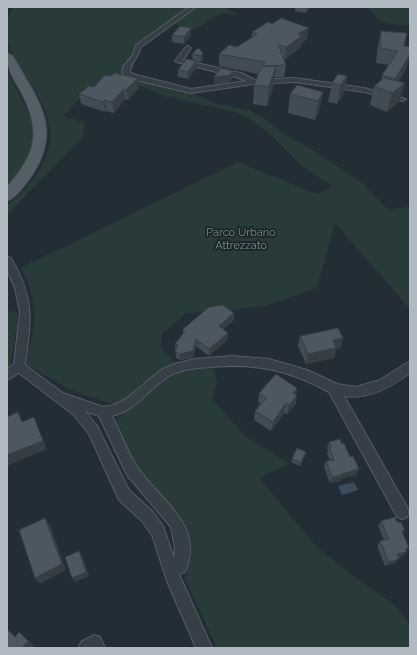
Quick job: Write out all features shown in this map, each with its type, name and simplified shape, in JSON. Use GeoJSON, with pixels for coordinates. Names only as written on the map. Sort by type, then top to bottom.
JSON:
{"type":"FeatureCollection","features":[{"type":"Feature","properties":{"kind":"main road"},"geometry":{"type":"LineString","coordinates":[[7,56],[36,111],[42,133],[38,154],[32,166],[7,196]]}},
{"type":"Feature","properties":{"kind":"street"},"geometry":{"type":"LineString","coordinates":[[193,7],[138,46],[136,55],[127,67],[126,72],[130,76],[191,91],[254,82],[305,81],[364,90],[402,99]]}},
{"type":"Feature","properties":{"kind":"street"},"geometry":{"type":"LineString","coordinates":[[188,48],[179,61],[238,75],[254,82]]}},
{"type":"Feature","properties":{"kind":"street"},"geometry":{"type":"LineString","coordinates":[[7,261],[19,280],[25,297],[26,319],[19,367],[7,375]]}},
{"type":"Feature","properties":{"kind":"street"},"geometry":{"type":"LineString","coordinates":[[55,394],[103,412],[116,411],[135,401],[147,385],[176,367],[252,362],[274,364],[319,380],[334,388],[348,392],[361,392],[377,388],[393,380],[410,366]]}},
{"type":"Feature","properties":{"kind":"street"},"geometry":{"type":"LineString","coordinates":[[19,367],[78,411],[93,430],[124,495],[147,516],[158,531],[174,581],[204,648]]}},
{"type":"Feature","properties":{"kind":"street"},"geometry":{"type":"LineString","coordinates":[[334,388],[402,512]]}},
{"type":"Feature","properties":{"kind":"street"},"geometry":{"type":"LineString","coordinates":[[103,412],[132,471],[151,495],[174,518],[182,535],[183,554],[180,567]]}},
{"type":"Feature","properties":{"kind":"street"},"geometry":{"type":"LineString","coordinates":[[87,648],[94,643],[97,648]]}},
{"type":"Feature","properties":{"kind":"green space","name":"Parco Urbano Attrezzato"},"geometry":{"type":"Polygon","coordinates":[[[15,7],[191,7],[142,39],[123,72],[124,76],[191,92],[214,103],[249,110],[259,115],[296,142],[299,141],[361,182],[385,207],[390,209],[410,207],[410,309],[335,223],[317,288],[265,306],[185,314],[162,334],[161,348],[177,364],[152,376],[118,406],[70,390],[27,365],[34,323],[34,306],[31,291],[21,268],[238,162],[317,194],[331,188],[330,185],[302,166],[269,133],[247,117],[234,112],[164,96],[138,85],[79,99],[63,116],[83,122],[85,125],[83,137],[7,215],[7,206],[27,187],[38,172],[49,147],[51,133],[43,106],[7,41],[6,23],[15,7]]]}},
{"type":"Feature","properties":{"kind":"green space"},"geometry":{"type":"Polygon","coordinates":[[[196,7],[223,7],[240,15],[222,13],[191,31],[172,23],[196,7]]]}},
{"type":"Feature","properties":{"kind":"green space"},"geometry":{"type":"Polygon","coordinates":[[[366,7],[410,7],[410,25],[397,25],[384,22],[377,18],[366,7]]]}},
{"type":"Feature","properties":{"kind":"green space"},"geometry":{"type":"Polygon","coordinates":[[[7,71],[30,117],[33,130],[33,143],[29,156],[7,188],[7,71]]]}},
{"type":"Feature","properties":{"kind":"green space"},"geometry":{"type":"Polygon","coordinates":[[[7,311],[17,312],[17,327],[10,364],[7,369],[7,311]]]}},
{"type":"Feature","properties":{"kind":"green space"},"geometry":{"type":"Polygon","coordinates":[[[213,365],[217,383],[212,398],[245,436],[290,464],[259,478],[317,547],[349,573],[396,606],[410,625],[410,648],[217,648],[185,579],[191,554],[188,532],[173,507],[146,482],[115,423],[117,418],[135,406],[151,389],[174,371],[213,365]]]}},
{"type":"Feature","properties":{"kind":"water"},"geometry":{"type":"Polygon","coordinates":[[[354,482],[358,490],[342,495],[338,486],[354,482]]]}},
{"type":"Feature","properties":{"kind":"building"},"geometry":{"type":"Polygon","coordinates":[[[281,18],[309,28],[298,34],[302,36],[286,47],[278,44],[286,65],[263,66],[265,62],[219,54],[229,45],[237,47],[257,34],[252,32],[268,22],[272,24],[281,18]]]}},
{"type":"Feature","properties":{"kind":"building"},"geometry":{"type":"Polygon","coordinates":[[[180,26],[191,28],[184,37],[172,35],[180,26]]]}},
{"type":"Feature","properties":{"kind":"building"},"geometry":{"type":"Polygon","coordinates":[[[381,31],[407,33],[404,46],[410,47],[410,54],[395,79],[382,75],[398,51],[380,48],[381,31]]]}},
{"type":"Feature","properties":{"kind":"building"},"geometry":{"type":"Polygon","coordinates":[[[198,48],[203,53],[201,56],[192,54],[198,48]]]}},
{"type":"Feature","properties":{"kind":"building"},"geometry":{"type":"Polygon","coordinates":[[[187,59],[196,61],[188,72],[178,70],[187,59]]]}},
{"type":"Feature","properties":{"kind":"building"},"geometry":{"type":"Polygon","coordinates":[[[276,66],[269,87],[254,85],[261,67],[276,66]]]}},
{"type":"Feature","properties":{"kind":"building"},"geometry":{"type":"Polygon","coordinates":[[[221,68],[233,71],[230,75],[214,77],[221,68]]]}},
{"type":"Feature","properties":{"kind":"building"},"geometry":{"type":"Polygon","coordinates":[[[115,73],[138,78],[126,90],[124,89],[112,102],[105,100],[103,102],[79,94],[89,86],[94,87],[105,75],[111,76],[115,73]]]}},
{"type":"Feature","properties":{"kind":"building"},"geometry":{"type":"Polygon","coordinates":[[[338,74],[347,76],[341,85],[332,83],[338,74]]]}},
{"type":"Feature","properties":{"kind":"building"},"geometry":{"type":"Polygon","coordinates":[[[384,78],[405,83],[392,93],[374,86],[384,78]]]}},
{"type":"Feature","properties":{"kind":"building"},"geometry":{"type":"Polygon","coordinates":[[[297,85],[323,92],[318,101],[290,94],[297,85]]]}},
{"type":"Feature","properties":{"kind":"building"},"geometry":{"type":"Polygon","coordinates":[[[223,305],[234,313],[219,326],[228,333],[209,349],[196,339],[193,351],[180,354],[175,351],[178,345],[175,344],[185,331],[183,329],[209,307],[223,305]]]}},
{"type":"Feature","properties":{"kind":"building"},"geometry":{"type":"Polygon","coordinates":[[[338,328],[343,338],[333,340],[336,348],[308,354],[300,336],[338,328]]]}},
{"type":"Feature","properties":{"kind":"building"},"geometry":{"type":"Polygon","coordinates":[[[276,374],[297,388],[293,393],[297,396],[289,405],[286,403],[273,422],[255,411],[266,398],[259,393],[276,374]]]}},
{"type":"Feature","properties":{"kind":"building"},"geometry":{"type":"Polygon","coordinates":[[[18,412],[22,422],[34,417],[43,441],[7,455],[7,417],[18,412]]]}},
{"type":"Feature","properties":{"kind":"building"},"geometry":{"type":"Polygon","coordinates":[[[340,439],[342,444],[344,443],[350,457],[353,456],[359,469],[332,477],[326,461],[334,460],[329,447],[331,447],[329,442],[340,439]]]}},
{"type":"Feature","properties":{"kind":"building"},"geometry":{"type":"Polygon","coordinates":[[[297,448],[306,452],[301,463],[292,459],[297,448]]]}},
{"type":"Feature","properties":{"kind":"building"},"geometry":{"type":"Polygon","coordinates":[[[395,517],[397,522],[401,522],[405,531],[402,531],[409,548],[406,549],[407,552],[397,554],[399,559],[389,562],[380,541],[389,539],[381,521],[395,517]]]}},
{"type":"Feature","properties":{"kind":"building"},"geometry":{"type":"Polygon","coordinates":[[[45,518],[62,564],[35,578],[19,530],[45,518]]]}},
{"type":"Feature","properties":{"kind":"building"},"geometry":{"type":"Polygon","coordinates":[[[79,551],[86,572],[72,578],[65,557],[79,551]]]}},
{"type":"Feature","properties":{"kind":"building"},"geometry":{"type":"Polygon","coordinates":[[[7,629],[15,637],[19,632],[28,641],[22,648],[7,648],[7,629]]]}}]}
